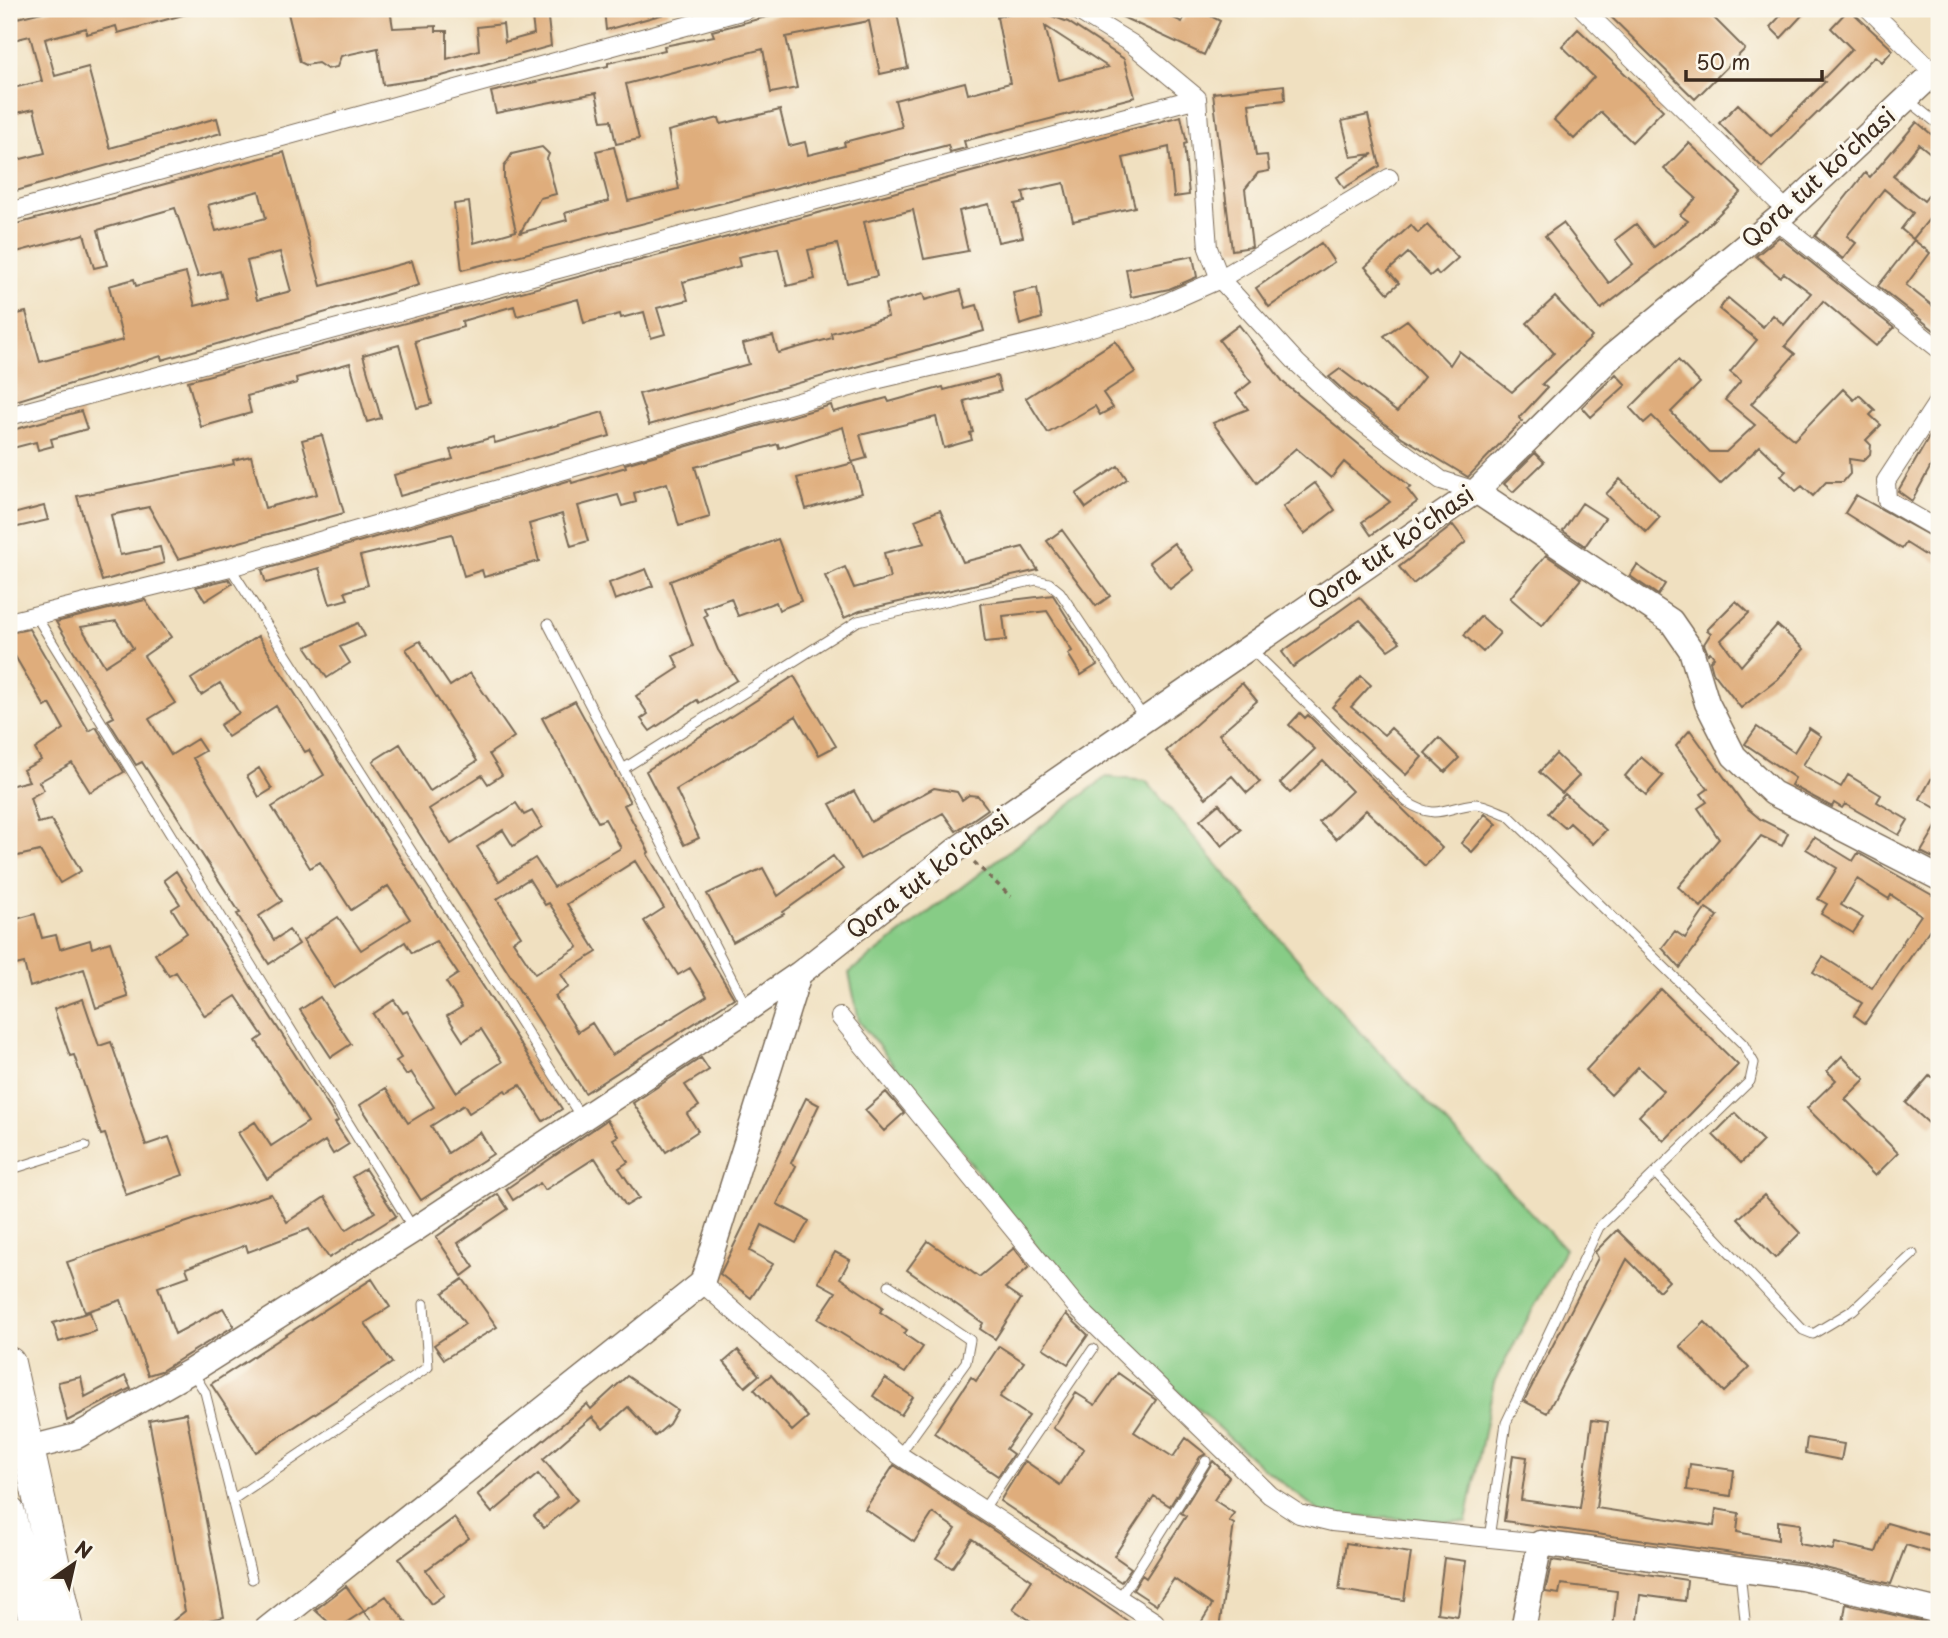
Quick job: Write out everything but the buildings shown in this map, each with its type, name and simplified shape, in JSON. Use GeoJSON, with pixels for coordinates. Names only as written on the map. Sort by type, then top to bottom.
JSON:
{"type":"FeatureCollection","features":[{"type":"Feature","properties":{"kind":"highway"},"geometry":{"type":"LineString","coordinates":[[9,1363],[68,1629]]}},
{"type":"Feature","properties":{"kind":"highway"},"geometry":{"type":"LineString","coordinates":[[9,1517],[37,1629]]}},
{"type":"Feature","properties":{"kind":"street"},"geometry":{"type":"LineString","coordinates":[[9,212],[748,9]]}},
{"type":"Feature","properties":{"kind":"street"},"geometry":{"type":"LineString","coordinates":[[1075,9],[1132,44],[1197,98],[1209,248],[1220,279],[1297,363],[1353,415],[1441,480],[1476,491],[1671,621],[1691,650],[1707,703],[1734,756],[1773,793],[1939,878]]}},
{"type":"Feature","properties":{"kind":"street"},"geometry":{"type":"LineString","coordinates":[[1583,9],[1782,215],[1939,349]]}},
{"type":"Feature","properties":{"kind":"street"},"geometry":{"type":"LineString","coordinates":[[1869,9],[1937,71]]}},
{"type":"Feature","properties":{"kind":"street","name":"Qora tut ko'chasi"},"geometry":{"type":"LineString","coordinates":[[30,1448],[77,1436],[191,1371],[414,1230],[748,1009],[799,974],[960,847],[1476,491],[1611,357],[1782,215],[1937,71]]}},
{"type":"Feature","properties":{"kind":"street"},"geometry":{"type":"LineString","coordinates":[[9,416],[1197,98]]}},
{"type":"Feature","properties":{"kind":"street"},"geometry":{"type":"LineString","coordinates":[[9,622],[230,568],[871,381],[1150,310],[1220,279],[1389,178]]}},
{"type":"Feature","properties":{"kind":"street"},"geometry":{"type":"LineString","coordinates":[[1939,400],[1886,481],[1887,500],[1939,530]]}},
{"type":"Feature","properties":{"kind":"street"},"geometry":{"type":"LineString","coordinates":[[267,1629],[702,1283],[799,974]]}},
{"type":"Feature","properties":{"kind":"street"},"geometry":{"type":"LineString","coordinates":[[840,1017],[1076,1306],[1270,1495],[1299,1514],[1332,1522],[1540,1543],[1802,1578],[1939,1611]]}},
{"type":"Feature","properties":{"kind":"street"},"geometry":{"type":"LineString","coordinates":[[702,1283],[899,1455],[1155,1622]]}},
{"type":"Feature","properties":{"kind":"street"},"geometry":{"type":"LineString","coordinates":[[1524,1629],[1540,1543]]}},
{"type":"Feature","properties":{"kind":"lane"},"geometry":{"type":"LineString","coordinates":[[1907,99],[1939,125]]}},
{"type":"Feature","properties":{"kind":"lane"},"geometry":{"type":"LineString","coordinates":[[230,568],[582,1118]]}},
{"type":"Feature","properties":{"kind":"lane"},"geometry":{"type":"LineString","coordinates":[[624,769],[858,621],[1036,580],[1049,583],[1060,592],[1146,721]]}},
{"type":"Feature","properties":{"kind":"lane"},"geometry":{"type":"LineString","coordinates":[[36,616],[414,1230]]}},
{"type":"Feature","properties":{"kind":"lane"},"geometry":{"type":"LineString","coordinates":[[548,624],[748,1009]]}},
{"type":"Feature","properties":{"kind":"lane"},"geometry":{"type":"LineString","coordinates":[[1248,646],[1407,802],[1423,812],[1453,811],[1477,804],[1508,815],[1743,1044],[1754,1063],[1749,1082],[1599,1227],[1506,1423],[1489,1538]]}},
{"type":"Feature","properties":{"kind":"lane"},"geometry":{"type":"LineString","coordinates":[[9,1170],[85,1146]]}},
{"type":"Feature","properties":{"kind":"lane"},"geometry":{"type":"LineString","coordinates":[[1655,1173],[1803,1330],[1813,1334],[1853,1310],[1913,1254]]}},
{"type":"Feature","properties":{"kind":"lane"},"geometry":{"type":"LineString","coordinates":[[889,1285],[970,1340],[966,1362],[899,1455]]}},
{"type":"Feature","properties":{"kind":"lane"},"geometry":{"type":"LineString","coordinates":[[232,1500],[428,1367],[424,1304]]}},
{"type":"Feature","properties":{"kind":"lane"},"geometry":{"type":"LineString","coordinates":[[983,1510],[1093,1349]]}},
{"type":"Feature","properties":{"kind":"lane"},"geometry":{"type":"LineString","coordinates":[[191,1371],[205,1392],[252,1579]]}},
{"type":"Feature","properties":{"kind":"lane"},"geometry":{"type":"LineString","coordinates":[[1119,1599],[1206,1461]]}},
{"type":"Feature","properties":{"kind":"lane"},"geometry":{"type":"LineString","coordinates":[[1740,1570],[1746,1629]]}},
{"type":"Feature","properties":{"kind":"path"},"geometry":{"type":"LineString","coordinates":[[960,847],[1011,897]]}},
{"type":"Feature","properties":{"kind":"green space"},"geometry":{"type":"Polygon","coordinates":[[[1106,777],[1146,781],[1351,1022],[1565,1249],[1494,1382],[1466,1522],[1324,1515],[1263,1468],[1082,1305],[859,1021],[849,973],[1106,777]]]}}]}
